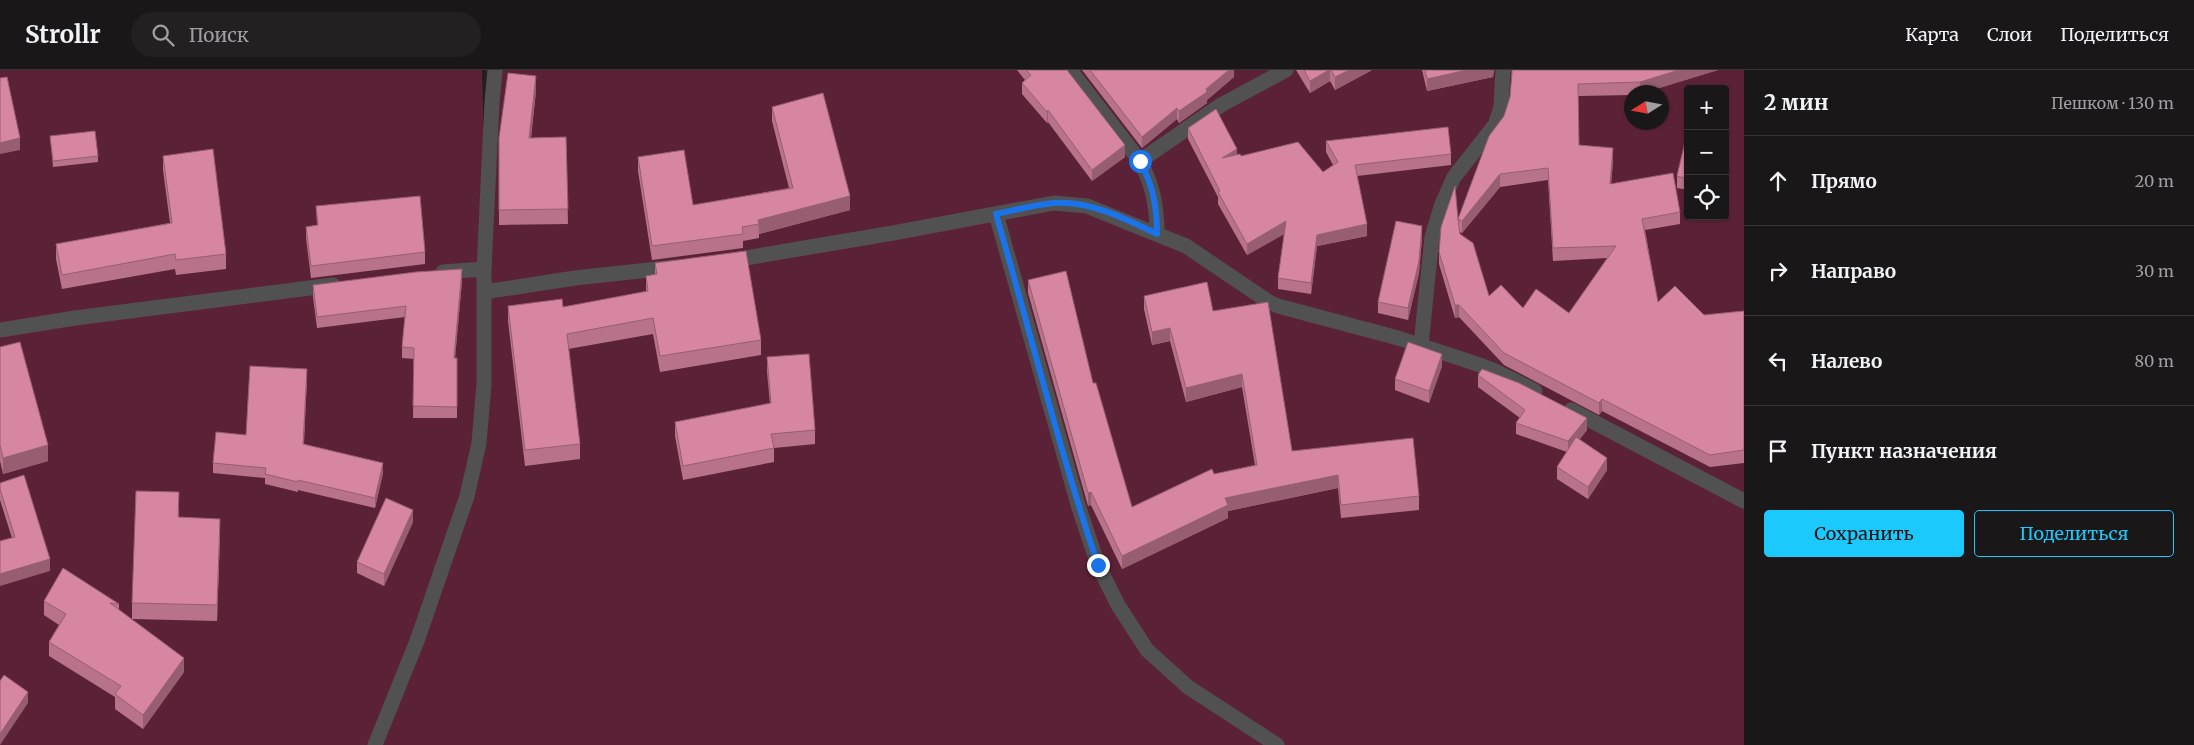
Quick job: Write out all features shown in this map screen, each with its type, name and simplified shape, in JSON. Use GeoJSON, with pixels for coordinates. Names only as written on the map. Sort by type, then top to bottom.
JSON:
{"type":"FeatureCollection","features":[{"type":"Feature","properties":{"kind":"street"},"geometry":{"type":"LineString","coordinates":[[375,745],[417,641],[467,496],[480,434],[484,384],[484,269],[495,70]]}},
{"type":"Feature","properties":{"kind":"street"},"geometry":{"type":"LineString","coordinates":[[1070,70],[1140,161],[1149,177],[1154,195],[1157,234]]}},
{"type":"Feature","properties":{"kind":"street"},"geometry":{"type":"LineString","coordinates":[[1140,161],[1221,105],[1286,70]]}},
{"type":"Feature","properties":{"kind":"street"},"geometry":{"type":"LineString","coordinates":[[1421,346],[1432,237],[1442,204],[1454,177],[1495,125],[1501,106],[1503,70]]}},
{"type":"Feature","properties":{"kind":"street"},"geometry":{"type":"LineString","coordinates":[[711,262],[894,233],[1054,203],[1071,204],[1111,214],[1186,246],[1269,302],[1278,306],[1421,346],[1494,370],[1744,500]]}},
{"type":"Feature","properties":{"kind":"street"},"geometry":{"type":"LineString","coordinates":[[996,214],[1078,508],[1098,565],[1118,606],[1147,650],[1188,687],[1277,745]]}},
{"type":"Feature","properties":{"kind":"street"},"geometry":{"type":"LineString","coordinates":[[484,292],[575,278],[691,265]]}},
{"type":"Feature","properties":{"kind":"street"},"geometry":{"type":"LineString","coordinates":[[425,273],[484,269]]}},
{"type":"Feature","properties":{"kind":"street"},"geometry":{"type":"LineString","coordinates":[[0,330],[75,318],[347,283]]}},
{"type":"Feature","properties":{"kind":"shaded area"},"geometry":{"type":"Polygon","coordinates":[[[0,70],[482,70],[484,146],[490,70],[1744,70],[1744,501],[1527,386],[1744,507],[1744,745],[0,745],[0,70]],[[1151,220],[1146,237],[1207,257],[1151,220]]]}},
{"type":"Feature","properties":{"kind":"building"},"geometry":{"type":"Polygon","coordinates":[[[1026,70],[1067,70],[1125,145],[1092,170],[1048,110],[1047,112],[1022,83],[1031,75],[1026,70]]]}},
{"type":"Feature","properties":{"kind":"building"},"geometry":{"type":"Polygon","coordinates":[[[1090,70],[1229,70],[1206,89],[1207,92],[1179,111],[1177,108],[1142,137],[1090,70]]]}},
{"type":"Feature","properties":{"kind":"building"},"geometry":{"type":"Polygon","coordinates":[[[1304,70],[1329,70],[1310,81],[1304,70]]]}},
{"type":"Feature","properties":{"kind":"building"},"geometry":{"type":"Polygon","coordinates":[[[1331,70],[1349,70],[1335,77],[1331,70]]]}},
{"type":"Feature","properties":{"kind":"building"},"geometry":{"type":"Polygon","coordinates":[[[1425,70],[1467,70],[1427,79],[1425,70]]]}},
{"type":"Feature","properties":{"kind":"building"},"geometry":{"type":"Polygon","coordinates":[[[1512,70],[1679,70],[1640,82],[1578,84],[1579,145],[1613,148],[1610,184],[1673,173],[1680,212],[1642,219],[1658,302],[1675,286],[1704,315],[1744,311],[1744,450],[1710,455],[1602,399],[1599,403],[1504,353],[1459,305],[1455,305],[1439,252],[1441,227],[1455,186],[1458,219],[1489,136],[1504,116],[1510,97],[1512,70]],[[1548,168],[1500,174],[1462,221],[1458,219],[1460,234],[1473,243],[1489,296],[1501,285],[1523,308],[1536,289],[1569,313],[1616,246],[1553,248],[1548,168]]]}},
{"type":"Feature","properties":{"kind":"building"},"geometry":{"type":"Polygon","coordinates":[[[508,73],[536,76],[529,138],[566,137],[568,209],[499,210],[499,138],[508,73]]]}},
{"type":"Feature","properties":{"kind":"building"},"geometry":{"type":"Polygon","coordinates":[[[7,77],[20,138],[0,143],[0,78],[7,77]]]}},
{"type":"Feature","properties":{"kind":"building"},"geometry":{"type":"Polygon","coordinates":[[[823,93],[850,196],[758,220],[759,224],[742,227],[743,234],[652,246],[638,157],[684,150],[693,205],[793,188],[772,107],[823,93]]]}},
{"type":"Feature","properties":{"kind":"building"},"geometry":{"type":"Polygon","coordinates":[[[1216,109],[1237,149],[1222,158],[1240,154],[1241,156],[1298,142],[1323,172],[1338,162],[1326,141],[1448,127],[1451,154],[1355,165],[1367,224],[1317,235],[1311,283],[1278,278],[1286,221],[1247,244],[1218,192],[1220,191],[1188,128],[1216,109]]]}},
{"type":"Feature","properties":{"kind":"building"},"geometry":{"type":"Polygon","coordinates":[[[95,131],[98,156],[53,161],[50,136],[95,131]]]}},
{"type":"Feature","properties":{"kind":"building"},"geometry":{"type":"Polygon","coordinates":[[[1684,146],[1684,178],[1677,176],[1684,146]]]}},
{"type":"Feature","properties":{"kind":"building"},"geometry":{"type":"Polygon","coordinates":[[[213,149],[226,254],[176,260],[175,254],[62,275],[56,244],[172,223],[163,156],[213,149]]]}},
{"type":"Feature","properties":{"kind":"building"},"geometry":{"type":"Polygon","coordinates":[[[420,196],[425,252],[311,266],[306,227],[318,225],[316,206],[420,196]]]}},
{"type":"Feature","properties":{"kind":"building"},"geometry":{"type":"Polygon","coordinates":[[[1396,221],[1422,226],[1419,261],[1408,308],[1378,302],[1396,221]]]}},
{"type":"Feature","properties":{"kind":"building"},"geometry":{"type":"Polygon","coordinates":[[[746,251],[761,340],[660,356],[653,318],[567,334],[580,444],[525,450],[508,306],[562,299],[563,307],[648,291],[646,276],[657,274],[655,263],[746,251]]]}},
{"type":"Feature","properties":{"kind":"building"},"geometry":{"type":"Polygon","coordinates":[[[462,269],[454,358],[457,358],[457,407],[413,406],[414,348],[402,347],[406,306],[317,317],[313,285],[416,272],[462,269]]]}},
{"type":"Feature","properties":{"kind":"building"},"geometry":{"type":"Polygon","coordinates":[[[1066,271],[1093,383],[1096,383],[1132,507],[1212,469],[1214,474],[1257,465],[1242,374],[1186,388],[1170,328],[1152,332],[1144,296],[1207,282],[1213,311],[1268,302],[1292,451],[1413,438],[1419,496],[1341,505],[1338,475],[1225,498],[1228,505],[1122,556],[1091,492],[1088,493],[1028,280],[1066,271]]]}},
{"type":"Feature","properties":{"kind":"building"},"geometry":{"type":"Polygon","coordinates":[[[20,342],[48,445],[3,458],[0,445],[0,347],[20,342]]]}},
{"type":"Feature","properties":{"kind":"building"},"geometry":{"type":"Polygon","coordinates":[[[1408,342],[1442,354],[1429,391],[1395,379],[1408,342]]]}},
{"type":"Feature","properties":{"kind":"building"},"geometry":{"type":"Polygon","coordinates":[[[809,354],[815,430],[771,434],[774,448],[683,466],[675,422],[771,403],[767,357],[809,354]]]}},
{"type":"Feature","properties":{"kind":"building"},"geometry":{"type":"Polygon","coordinates":[[[250,366],[307,369],[303,444],[383,463],[375,498],[265,474],[266,468],[213,463],[216,432],[246,435],[250,366]]]}},
{"type":"Feature","properties":{"kind":"building"},"geometry":{"type":"Polygon","coordinates":[[[1482,369],[1519,383],[1587,418],[1568,441],[1516,423],[1525,410],[1478,375],[1482,369]]]}},
{"type":"Feature","properties":{"kind":"building"},"geometry":{"type":"Polygon","coordinates":[[[1576,437],[1607,458],[1588,487],[1557,467],[1576,437]]]}},
{"type":"Feature","properties":{"kind":"building"},"geometry":{"type":"Polygon","coordinates":[[[24,475],[50,559],[0,574],[0,541],[15,537],[0,489],[0,483],[24,475]]]}},
{"type":"Feature","properties":{"kind":"building"},"geometry":{"type":"Polygon","coordinates":[[[136,491],[179,492],[178,517],[220,519],[217,605],[132,603],[136,491]]]}},
{"type":"Feature","properties":{"kind":"building"},"geometry":{"type":"Polygon","coordinates":[[[386,498],[413,510],[384,574],[357,562],[386,498]]]}},
{"type":"Feature","properties":{"kind":"building"},"geometry":{"type":"Polygon","coordinates":[[[63,568],[119,604],[110,603],[184,658],[143,715],[115,694],[121,686],[49,642],[66,614],[44,601],[63,568]]]}},
{"type":"Feature","properties":{"kind":"building"},"geometry":{"type":"Polygon","coordinates":[[[4,675],[28,692],[0,734],[0,681],[4,675]]]}},
{"type":"Feature","properties":{"kind":"route"},"geometry":{"type":"LineString","coordinates":[[1098,565],[1078,508],[996,214],[1054,203],[1071,204],[1087,206],[1111,214],[1157,234],[1157,213],[1154,195],[1149,177],[1140,161]]}}]}
